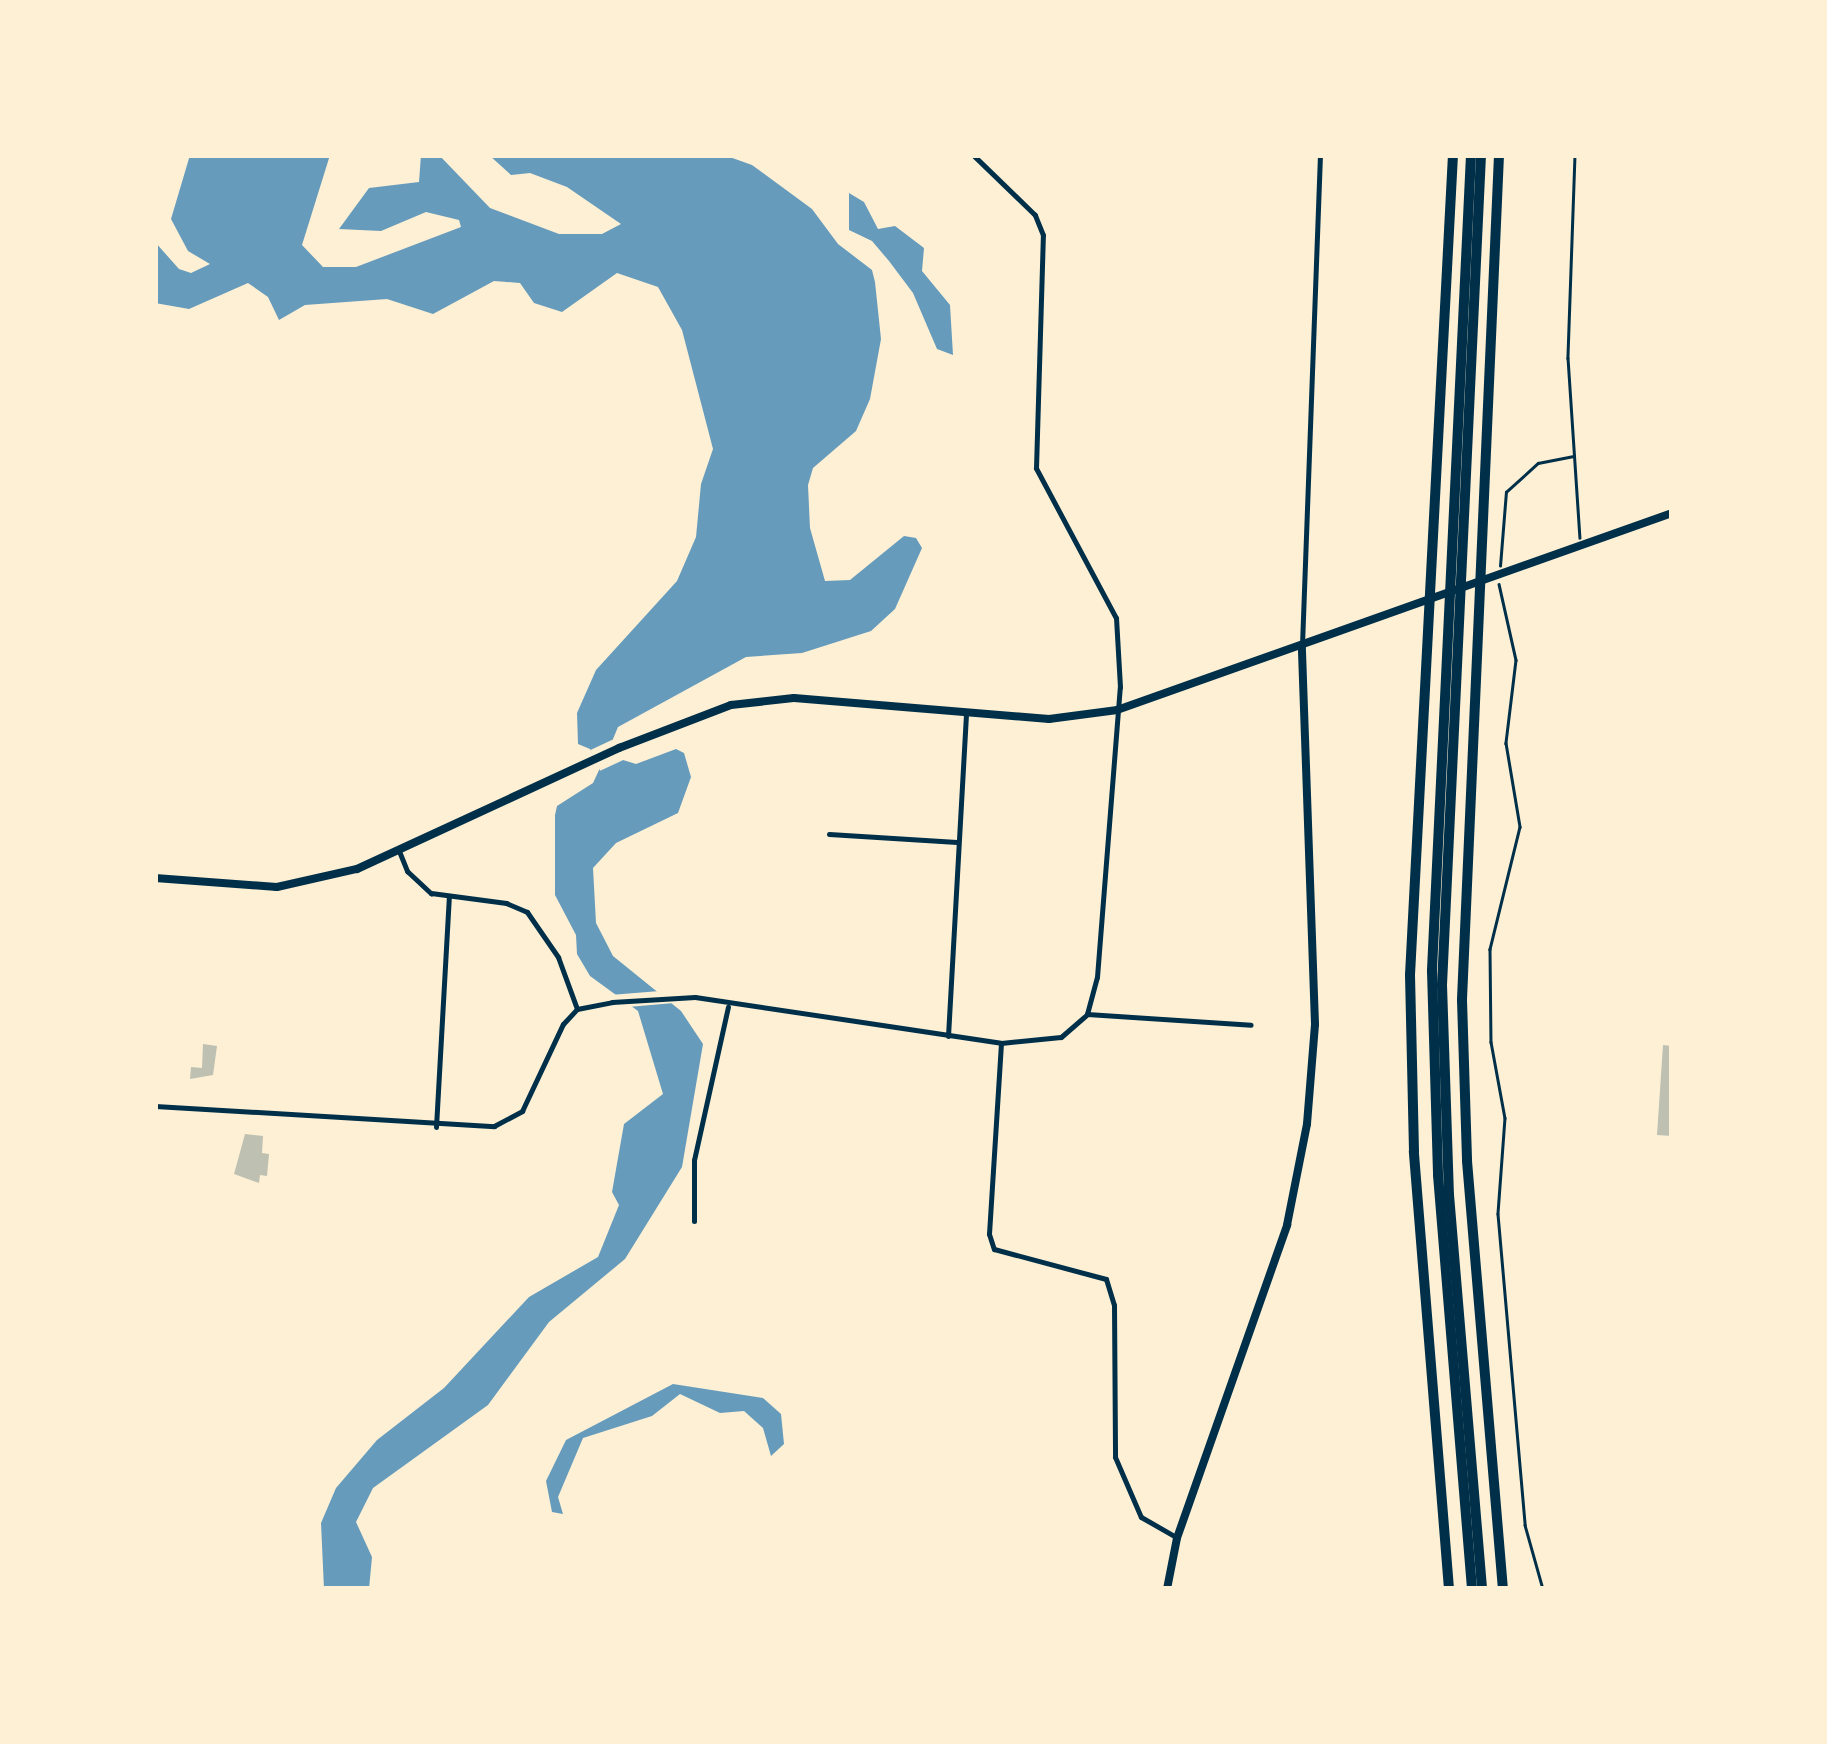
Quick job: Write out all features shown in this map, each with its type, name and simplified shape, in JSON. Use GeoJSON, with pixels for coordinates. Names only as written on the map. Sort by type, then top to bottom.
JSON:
{"type":"FeatureCollection","features":[{"type":"Feature","properties":{"kind":"highway"},"geometry":{"type":"LineString","coordinates":[[1450,1589],[1414,1151],[1410,975],[1452,155]]}},
{"type":"Feature","properties":{"kind":"highway"},"geometry":{"type":"LineString","coordinates":[[1471,155],[1432,971],[1438,1175],[1472,1589]]}},
{"type":"Feature","properties":{"kind":"highway"},"geometry":{"type":"LineString","coordinates":[[1481,155],[1442,1000],[1449,1194],[1482,1589]]}},
{"type":"Feature","properties":{"kind":"highway"},"geometry":{"type":"LineString","coordinates":[[1499,156],[1462,1000],[1467,1161],[1502,1589]]}},
{"type":"Feature","properties":{"kind":"main road"},"geometry":{"type":"LineString","coordinates":[[155,878],[288,886],[399,850],[696,715],[760,700],[1048,719],[1117,710],[1672,512]]}},
{"type":"Feature","properties":{"kind":"main road"},"geometry":{"type":"LineString","coordinates":[[1168,1589],[1176,1538],[1287,1226],[1308,1124],[1315,1024],[1302,645]]}},
{"type":"Feature","properties":{"kind":"street"},"geometry":{"type":"LineString","coordinates":[[155,1106],[436,1127],[494,1126],[522,1110],[563,1024],[577,1009],[667,997],[1001,1043],[1061,1036],[1087,1014],[1097,977],[1117,710],[1116,618],[1036,468],[1043,235],[1026,206],[974,155]]}},
{"type":"Feature","properties":{"kind":"street"},"geometry":{"type":"LineString","coordinates":[[1302,645],[1320,155]]}},
{"type":"Feature","properties":{"kind":"street"},"geometry":{"type":"LineString","coordinates":[[948,1036],[966,712]]}},
{"type":"Feature","properties":{"kind":"street"},"geometry":{"type":"LineString","coordinates":[[829,834],[958,842]]}},
{"type":"Feature","properties":{"kind":"street"},"geometry":{"type":"LineString","coordinates":[[399,850],[419,886],[449,897],[506,902],[526,912],[558,957],[577,1009]]}},
{"type":"Feature","properties":{"kind":"street"},"geometry":{"type":"LineString","coordinates":[[436,1127],[449,897]]}},
{"type":"Feature","properties":{"kind":"street"},"geometry":{"type":"LineString","coordinates":[[694,1221],[694,1160],[728,1007]]}},
{"type":"Feature","properties":{"kind":"street"},"geometry":{"type":"LineString","coordinates":[[1087,1014],[1251,1024]]}},
{"type":"Feature","properties":{"kind":"street"},"geometry":{"type":"LineString","coordinates":[[1001,1043],[988,1234],[994,1249],[1106,1278],[1114,1304],[1114,1457],[1140,1518],[1176,1538]]}},
{"type":"Feature","properties":{"kind":"path"},"geometry":{"type":"LineString","coordinates":[[1574,155],[1568,358],[1579,531]]}},
{"type":"Feature","properties":{"kind":"path"},"geometry":{"type":"LineString","coordinates":[[1543,1589],[1525,1525],[1498,1214],[1505,1118],[1491,1042],[1490,949],[1520,827],[1506,744],[1516,660],[1499,591],[1505,494],[1538,464],[1573,456]]}},
{"type":"Feature","properties":{"kind":"water"},"geometry":{"type":"Polygon","coordinates":[[[190,155],[330,155],[302,245],[323,267],[356,267],[461,227],[459,220],[426,212],[381,231],[339,229],[369,188],[419,182],[421,155],[439,155],[490,208],[559,234],[602,234],[621,224],[567,187],[530,173],[511,175],[489,155],[724,155],[752,165],[812,209],[838,244],[872,270],[875,282],[881,339],[870,399],[856,431],[813,468],[808,485],[810,528],[825,581],[850,580],[904,536],[916,538],[922,548],[895,609],[871,631],[802,653],[746,657],[618,727],[613,739],[623,760],[636,764],[676,749],[684,753],[691,777],[678,813],[616,843],[593,868],[596,923],[613,956],[681,1011],[703,1044],[682,1167],[625,1259],[549,1322],[488,1405],[373,1488],[356,1522],[372,1557],[369,1589],[324,1589],[321,1523],[336,1488],[377,1440],[444,1388],[529,1297],[598,1257],[619,1205],[612,1192],[624,1124],[663,1094],[638,1011],[590,976],[577,954],[576,935],[555,895],[555,815],[557,806],[593,783],[600,768],[590,749],[578,744],[577,713],[596,670],[677,581],[696,537],[701,484],[713,449],[682,330],[658,287],[617,273],[562,312],[534,303],[520,283],[494,281],[433,314],[387,299],[305,305],[279,320],[268,297],[248,283],[189,309],[155,303],[155,242],[179,269],[191,273],[210,264],[188,251],[171,219],[190,155]]]}},
{"type":"Feature","properties":{"kind":"water"},"geometry":{"type":"Polygon","coordinates":[[[849,193],[864,202],[878,229],[895,226],[924,248],[922,271],[950,305],[953,355],[937,349],[913,293],[889,261],[872,241],[849,230],[849,193]]]}},
{"type":"Feature","properties":{"kind":"water"},"geometry":{"type":"Polygon","coordinates":[[[673,1384],[763,1398],[781,1414],[784,1444],[771,1456],[763,1428],[744,1411],[720,1413],[680,1394],[652,1416],[583,1438],[558,1497],[563,1514],[552,1512],[546,1481],[566,1440],[673,1384]]]}},
{"type":"Feature","properties":{"kind":"pier"},"geometry":{"type":"Polygon","coordinates":[[[614,739],[624,760],[600,771],[590,750],[614,739]]]}},
{"type":"Feature","properties":{"kind":"pier"},"geometry":{"type":"Polygon","coordinates":[[[660,991],[674,1003],[628,1007],[610,995],[660,991]]]}},
{"type":"Feature","properties":{"kind":"building"},"geometry":{"type":"Polygon","coordinates":[[[203,1044],[217,1046],[213,1075],[190,1079],[191,1067],[202,1068],[203,1044]]]}},
{"type":"Feature","properties":{"kind":"building"},"geometry":{"type":"Polygon","coordinates":[[[1663,1045],[1672,1046],[1672,1136],[1657,1135],[1663,1045]]]}},
{"type":"Feature","properties":{"kind":"building"},"geometry":{"type":"Polygon","coordinates":[[[245,1134],[263,1136],[262,1153],[269,1154],[267,1176],[260,1175],[259,1183],[234,1174],[245,1134]]]}}]}
